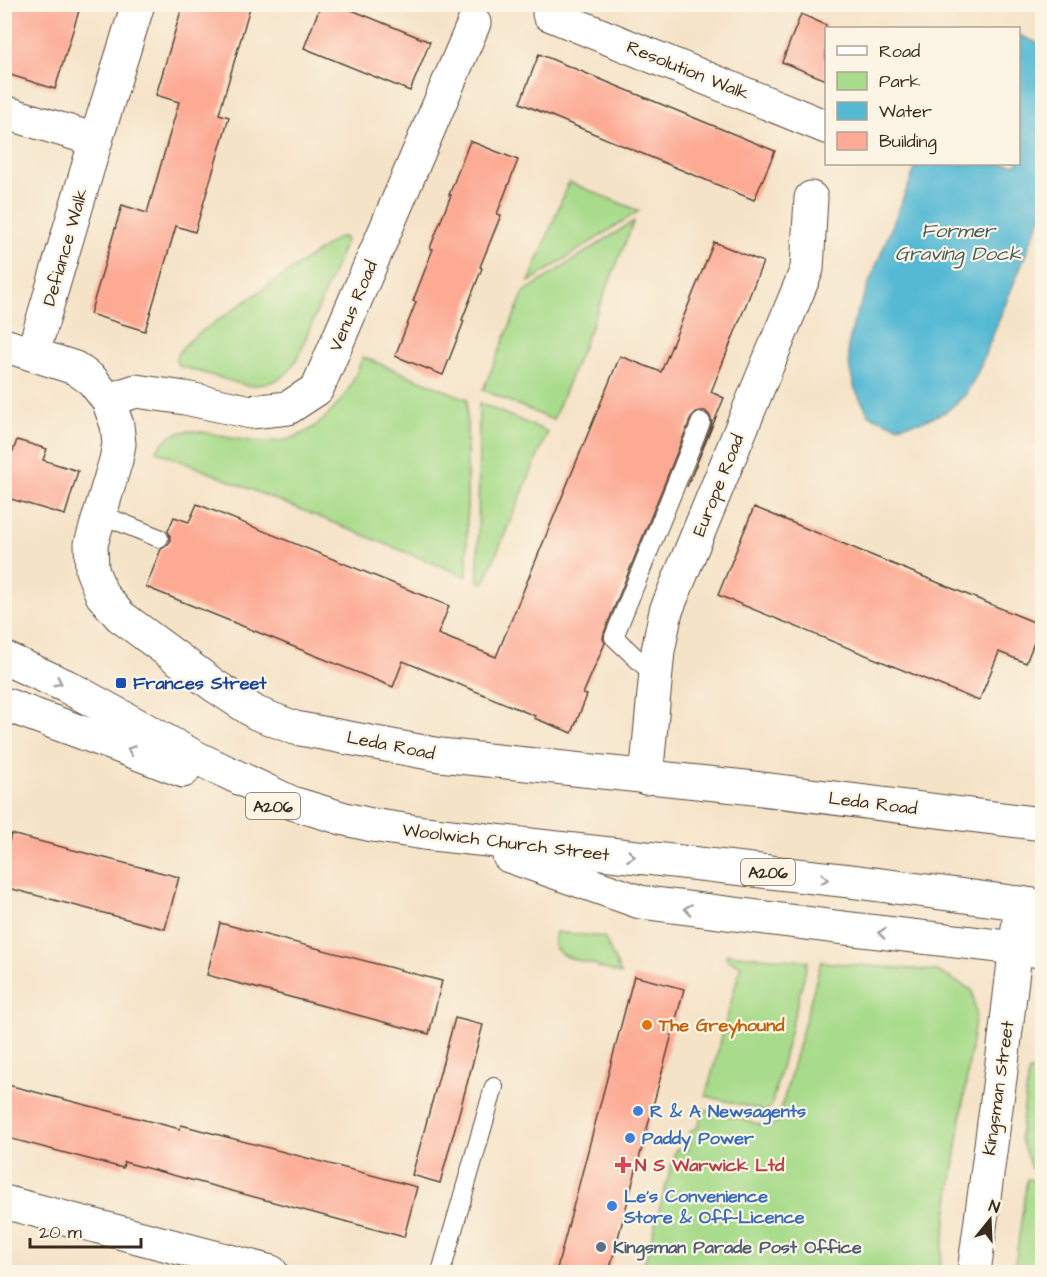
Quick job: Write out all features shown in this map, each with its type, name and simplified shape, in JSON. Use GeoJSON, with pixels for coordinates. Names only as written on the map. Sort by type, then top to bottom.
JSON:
{"type":"FeatureCollection","features":[{"type":"Feature","properties":{"kind":"street","name":"Defiance Walk"},"geometry":{"type":"LineString","coordinates":[[19,349],[96,140],[138,4]]}},
{"type":"Feature","properties":{"kind":"street","name":"Resolution Walk"},"geometry":{"type":"LineString","coordinates":[[549,14],[825,127]]}},
{"type":"Feature","properties":{"kind":"street","name":"Venus Road"},"geometry":{"type":"LineString","coordinates":[[108,400],[136,391],[185,398],[251,412],[288,408],[316,389],[474,23]]}},
{"type":"Feature","properties":{"kind":"street"},"geometry":{"type":"LineString","coordinates":[[4,112],[96,140]]}},
{"type":"Feature","properties":{"kind":"street","name":"Europe Road"},"geometry":{"type":"LineString","coordinates":[[646,778],[658,651],[666,611],[807,269],[811,198]]}},
{"type":"Feature","properties":{"kind":"street","name":"Leda Road"},"geometry":{"type":"LineString","coordinates":[[19,349],[75,368],[92,380],[108,400],[117,424],[119,444],[116,460],[91,544],[92,570],[102,595],[120,616],[215,686],[256,713],[295,728],[440,755],[745,787],[1042,824]]}},
{"type":"Feature","properties":{"kind":"street","name":"Woolwich Church Street"},"geometry":{"type":"LineString","coordinates":[[4,658],[66,686],[197,758],[292,803],[345,819],[423,833],[1032,904]]}},
{"type":"Feature","properties":{"kind":"street","name":"Woolwich Church Street"},"geometry":{"type":"LineString","coordinates":[[4,704],[291,813],[370,836],[499,852],[640,902],[1029,950]]}},
{"type":"Feature","properties":{"kind":"street","name":"Kingsman Street"},"geometry":{"type":"LineString","coordinates":[[974,1272],[1002,1063],[1029,950],[1032,904]]}},
{"type":"Feature","properties":{"kind":"street"},"geometry":{"type":"LineString","coordinates":[[4,1202],[271,1272]]}},
{"type":"Feature","properties":{"kind":"lane"},"geometry":{"type":"LineString","coordinates":[[656,676],[614,637],[701,422]]}},
{"type":"Feature","properties":{"kind":"lane"},"geometry":{"type":"LineString","coordinates":[[100,514],[159,538]]}},
{"type":"Feature","properties":{"kind":"lane"},"geometry":{"type":"LineString","coordinates":[[441,1272],[494,1087]]}},
{"type":"Feature","properties":{"kind":"green space"},"geometry":{"type":"Polygon","coordinates":[[[569,182],[639,211],[529,282],[569,182]]]}},
{"type":"Feature","properties":{"kind":"green space"},"geometry":{"type":"Polygon","coordinates":[[[634,221],[553,420],[483,390],[524,292],[634,221]]]}},
{"type":"Feature","properties":{"kind":"green space"},"geometry":{"type":"Polygon","coordinates":[[[339,237],[344,237],[346,241],[298,357],[289,371],[279,379],[248,386],[180,366],[176,362],[185,344],[195,336],[339,237]]]}},
{"type":"Feature","properties":{"kind":"green space"},"geometry":{"type":"Polygon","coordinates":[[[363,357],[467,399],[467,577],[156,451],[170,436],[186,431],[266,442],[302,434],[325,418],[340,402],[363,357]]]}},
{"type":"Feature","properties":{"kind":"green space"},"geometry":{"type":"Polygon","coordinates":[[[479,403],[548,432],[484,583],[478,581],[479,403]]]}},
{"type":"Feature","properties":{"kind":"green space"},"geometry":{"type":"Polygon","coordinates":[[[556,932],[604,937],[621,974],[562,954],[554,945],[556,932]]]}},
{"type":"Feature","properties":{"kind":"green space"},"geometry":{"type":"Polygon","coordinates":[[[727,954],[808,961],[771,1107],[765,1111],[706,1096],[741,965],[727,960],[727,954]]]}},
{"type":"Feature","properties":{"kind":"green space"},"geometry":{"type":"Polygon","coordinates":[[[821,962],[937,971],[972,990],[976,1013],[939,1272],[642,1272],[676,1149],[689,1150],[689,1132],[698,1127],[703,1109],[769,1127],[778,1121],[821,962]]]}},
{"type":"Feature","properties":{"kind":"green space"},"geometry":{"type":"Polygon","coordinates":[[[1029,1071],[1042,1072],[1042,1169],[1031,1168],[1020,1137],[1029,1071]]]}},
{"type":"Feature","properties":{"kind":"green space"},"geometry":{"type":"Polygon","coordinates":[[[1027,1179],[1042,1181],[1042,1272],[1014,1272],[1027,1179]]]}},
{"type":"Feature","properties":{"kind":"water","name":"Former Graving Dock"},"geometry":{"type":"Polygon","coordinates":[[[1020,35],[1042,45],[1042,214],[977,374],[965,395],[947,411],[924,421],[897,426],[869,415],[855,389],[850,370],[848,346],[854,321],[917,165],[1020,165],[1020,35]]]}},
{"type":"Feature","properties":{"kind":"building"},"geometry":{"type":"Polygon","coordinates":[[[4,4],[81,4],[55,89],[4,73],[4,4]]]}},
{"type":"Feature","properties":{"kind":"building"},"geometry":{"type":"Polygon","coordinates":[[[183,4],[251,4],[219,114],[229,117],[195,232],[176,226],[145,331],[90,314],[122,205],[147,213],[179,102],[156,95],[183,4]]]}},
{"type":"Feature","properties":{"kind":"building"},"geometry":{"type":"Polygon","coordinates":[[[321,4],[337,4],[430,42],[410,91],[304,48],[321,4]]]}},
{"type":"Feature","properties":{"kind":"building"},"geometry":{"type":"Polygon","coordinates":[[[801,14],[826,25],[825,80],[782,62],[801,14]]]}},
{"type":"Feature","properties":{"kind":"building"},"geometry":{"type":"Polygon","coordinates":[[[539,54],[775,151],[754,200],[520,103],[539,54]]]}},
{"type":"Feature","properties":{"kind":"building"},"geometry":{"type":"Polygon","coordinates":[[[470,141],[518,160],[497,214],[501,215],[480,267],[482,268],[462,320],[464,321],[443,375],[395,356],[416,302],[413,301],[433,249],[430,248],[470,141]]]}},
{"type":"Feature","properties":{"kind":"building"},"geometry":{"type":"Polygon","coordinates":[[[714,242],[763,262],[711,392],[724,398],[687,487],[712,421],[705,411],[695,413],[691,418],[604,633],[605,643],[583,694],[587,695],[572,733],[403,661],[393,687],[146,587],[161,549],[170,542],[168,531],[174,517],[189,522],[197,504],[449,606],[438,634],[496,657],[620,356],[661,372],[714,242]]]}},
{"type":"Feature","properties":{"kind":"building"},"geometry":{"type":"Polygon","coordinates":[[[17,440],[47,449],[43,460],[78,471],[65,515],[4,497],[4,448],[13,451],[17,440]]]}},
{"type":"Feature","properties":{"kind":"building"},"geometry":{"type":"Polygon","coordinates":[[[754,507],[1041,625],[1026,663],[999,652],[979,701],[718,595],[754,507]]]}},
{"type":"Feature","properties":{"kind":"building"},"geometry":{"type":"Polygon","coordinates":[[[11,834],[179,877],[165,929],[4,887],[4,860],[11,834]]]}},
{"type":"Feature","properties":{"kind":"building"},"geometry":{"type":"Polygon","coordinates":[[[220,923],[442,981],[429,1034],[207,975],[220,923]]]}},
{"type":"Feature","properties":{"kind":"building"},"geometry":{"type":"Polygon","coordinates":[[[634,976],[684,989],[609,1272],[556,1272],[634,976]]]}},
{"type":"Feature","properties":{"kind":"building"},"geometry":{"type":"Polygon","coordinates":[[[455,1018],[483,1025],[440,1183],[412,1175],[455,1018]]]}},
{"type":"Feature","properties":{"kind":"building"},"geometry":{"type":"Polygon","coordinates":[[[4,1084],[180,1129],[181,1125],[417,1187],[404,1237],[124,1162],[123,1168],[4,1137],[4,1084]]]}},
{"type":"Feature","properties":{"kind":"place","name":"Frances Street"},"geometry":{"type":"Point","coordinates":[121,683]}},
{"type":"Feature","properties":{"kind":"place","name":"The Greyhound"},"geometry":{"type":"Point","coordinates":[647,1025]}},
{"type":"Feature","properties":{"kind":"place","name":"R & A Newsagents"},"geometry":{"type":"Point","coordinates":[638,1111]}},
{"type":"Feature","properties":{"kind":"place","name":"Paddy Power"},"geometry":{"type":"Point","coordinates":[630,1138]}},
{"type":"Feature","properties":{"kind":"place","name":"N S Warwick Ltd"},"geometry":{"type":"Point","coordinates":[623,1165]}},
{"type":"Feature","properties":{"kind":"place","name":"Le's Convenience Store & Off-Licence"},"geometry":{"type":"Point","coordinates":[612,1206]}},
{"type":"Feature","properties":{"kind":"place","name":"Kingsman Parade Post Office"},"geometry":{"type":"Point","coordinates":[601,1247]}}]}
